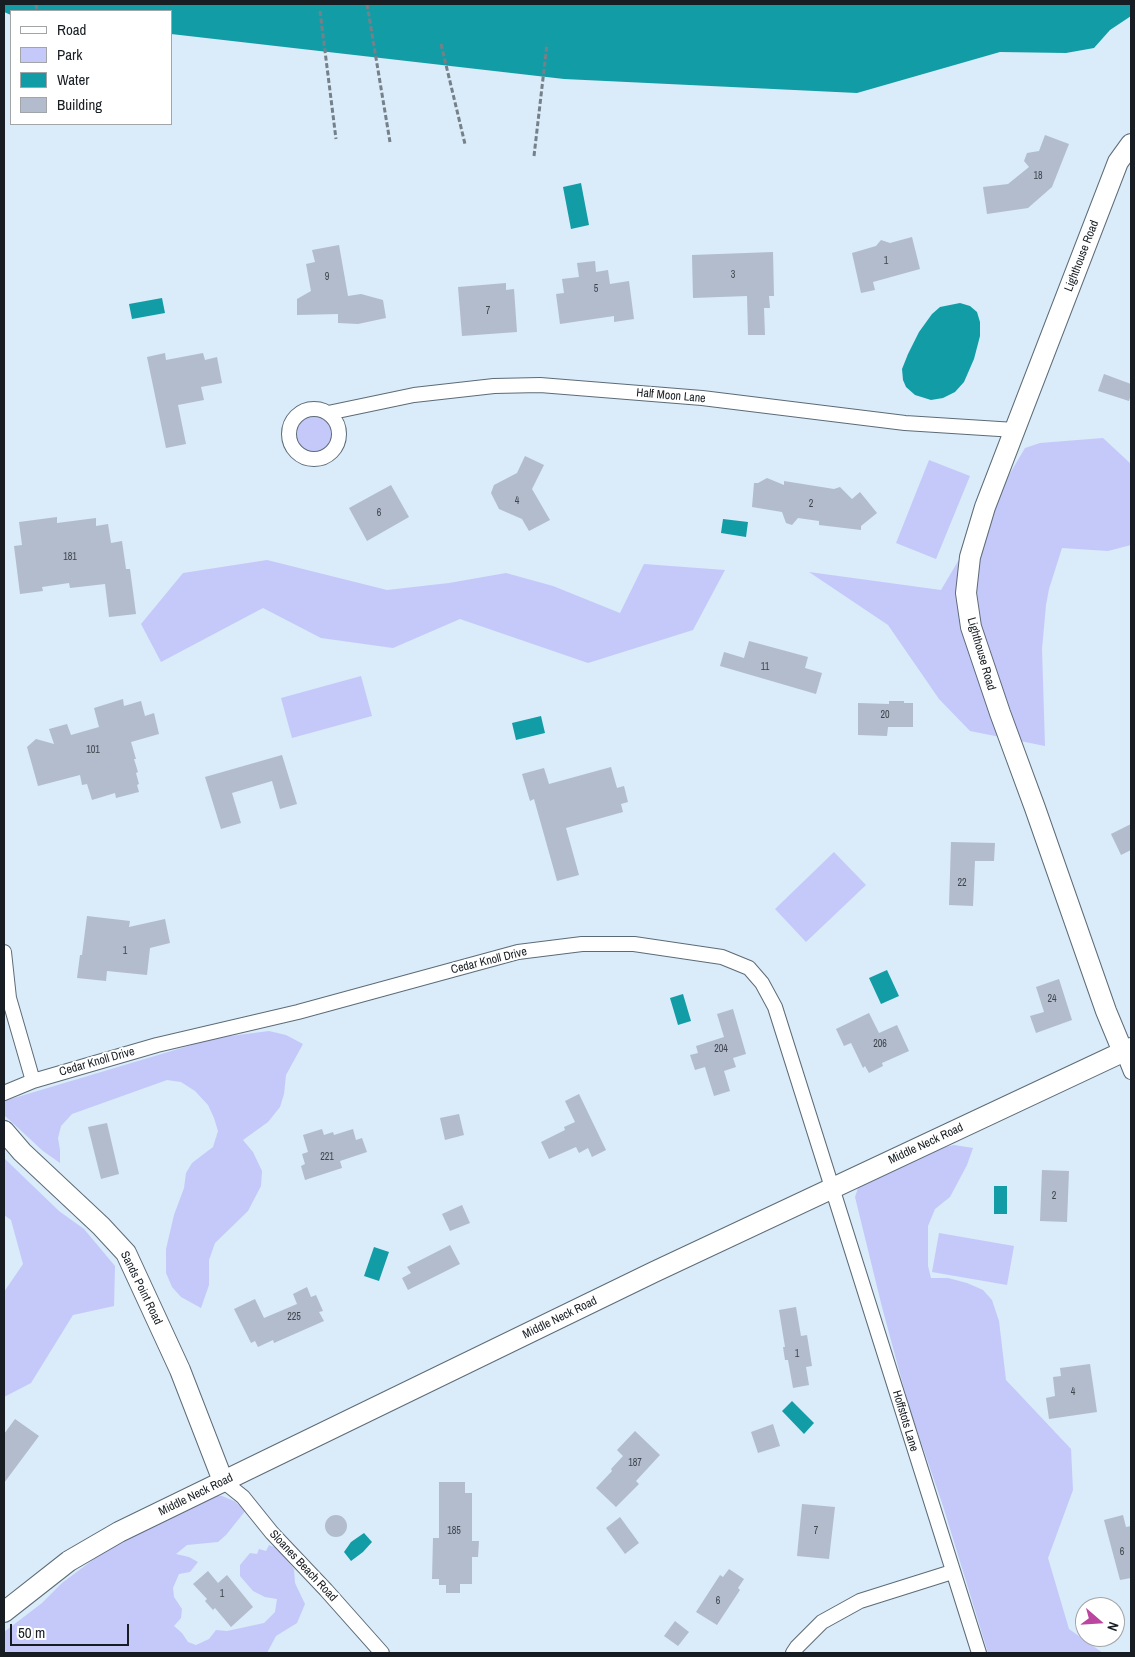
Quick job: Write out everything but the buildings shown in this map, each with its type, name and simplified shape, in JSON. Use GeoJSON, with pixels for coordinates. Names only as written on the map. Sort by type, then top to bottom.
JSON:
{"type":"FeatureCollection","features":[{"type":"Feature","properties":{"kind":"street","name":"Lighthouse Road"},"geometry":{"type":"LineString","coordinates":[[1127,1050],[1106,1011],[1000,713],[971,627],[966,593],[970,557],[985,507],[1118,162],[1131,144]]}},
{"type":"Feature","properties":{"kind":"street","name":"Half Moon Lane"},"geometry":{"type":"LineString","coordinates":[[328,413],[414,395],[494,386],[540,385],[702,398],[905,422],[1015,430]]}},
{"type":"Feature","properties":{"kind":"street","name":"Cedar Knoll Drive"},"geometry":{"type":"LineString","coordinates":[[33,1081],[156,1045],[298,1012],[518,952],[582,944],[634,944],[722,957],[749,968],[762,983],[775,1007],[832,1188]]}},
{"type":"Feature","properties":{"kind":"street"},"geometry":{"type":"LineString","coordinates":[[4,952],[9,998],[33,1081],[4,1092]]}},
{"type":"Feature","properties":{"kind":"street"},"geometry":{"type":"LineString","coordinates":[[1127,1050],[1131,1072]]}},
{"type":"Feature","properties":{"kind":"street","name":"Middle Neck Road"},"geometry":{"type":"LineString","coordinates":[[4,1612],[69,1560],[119,1532],[654,1272],[1127,1050]]}},
{"type":"Feature","properties":{"kind":"street","name":"Sands Point Road"},"geometry":{"type":"LineString","coordinates":[[4,1132],[22,1152],[101,1226],[126,1253],[180,1370],[223,1482]]}},
{"type":"Feature","properties":{"kind":"street","name":"Hoffstots Lane"},"geometry":{"type":"LineString","coordinates":[[832,1188],[979,1653]]}},
{"type":"Feature","properties":{"kind":"street","name":"Sloanes Beach Road"},"geometry":{"type":"LineString","coordinates":[[223,1482],[242,1497],[272,1533],[382,1653]]}},
{"type":"Feature","properties":{"kind":"street"},"geometry":{"type":"LineString","coordinates":[[793,1653],[797,1646],[822,1622],[860,1601],[952,1572]]}},
{"type":"Feature","properties":{"kind":"path"},"geometry":{"type":"LineString","coordinates":[[367,4],[390,142]]}},
{"type":"Feature","properties":{"kind":"path"},"geometry":{"type":"LineString","coordinates":[[320,11],[336,139]]}},
{"type":"Feature","properties":{"kind":"path"},"geometry":{"type":"LineString","coordinates":[[441,44],[464,144]]}},
{"type":"Feature","properties":{"kind":"path"},"geometry":{"type":"LineString","coordinates":[[534,156],[547,44]]}},
{"type":"Feature","properties":{"kind":"green space"},"geometry":{"type":"Polygon","coordinates":[[[315,414],[329,420],[335,434],[329,448],[315,454],[301,448],[295,434],[301,420],[315,414]]]}},
{"type":"Feature","properties":{"kind":"green space"},"geometry":{"type":"Polygon","coordinates":[[[1103,438],[1131,464],[1131,545],[1108,551],[1062,548],[1049,589],[1042,649],[1045,746],[970,731],[939,699],[888,625],[809,572],[941,590],[1025,448],[1040,443],[1103,438]]]}},
{"type":"Feature","properties":{"kind":"green space"},"geometry":{"type":"Polygon","coordinates":[[[929,460],[970,476],[936,559],[896,543],[929,460]]]}},
{"type":"Feature","properties":{"kind":"green space"},"geometry":{"type":"Polygon","coordinates":[[[267,560],[387,590],[449,583],[506,573],[553,586],[620,613],[644,564],[725,570],[693,630],[588,663],[460,619],[393,648],[321,638],[263,608],[161,662],[141,624],[183,573],[267,560]]]}},
{"type":"Feature","properties":{"kind":"green space"},"geometry":{"type":"Polygon","coordinates":[[[361,676],[372,716],[292,738],[281,698],[361,676]]]}},
{"type":"Feature","properties":{"kind":"green space"},"geometry":{"type":"Polygon","coordinates":[[[834,852],[866,885],[806,942],[775,909],[834,852]]]}},
{"type":"Feature","properties":{"kind":"green space"},"geometry":{"type":"Polygon","coordinates":[[[269,1031],[286,1035],[303,1044],[286,1075],[284,1094],[280,1107],[268,1122],[243,1140],[253,1152],[262,1171],[261,1186],[248,1211],[215,1243],[209,1260],[209,1285],[201,1308],[181,1297],[172,1287],[166,1273],[166,1249],[174,1215],[184,1188],[186,1173],[192,1163],[213,1147],[218,1131],[208,1105],[195,1091],[181,1082],[167,1080],[72,1114],[61,1126],[58,1138],[60,1163],[43,1151],[4,1115],[4,1101],[215,1038],[269,1031]]]}},
{"type":"Feature","properties":{"kind":"green space"},"geometry":{"type":"Polygon","coordinates":[[[954,1145],[973,1148],[967,1165],[950,1197],[935,1209],[928,1226],[928,1266],[931,1278],[948,1278],[967,1283],[983,1290],[992,1300],[999,1321],[1006,1380],[1071,1449],[1073,1490],[1048,1558],[1069,1629],[1075,1633],[1075,1647],[1094,1647],[1103,1653],[988,1653],[943,1506],[909,1407],[855,1197],[859,1185],[931,1150],[954,1145]]]}},
{"type":"Feature","properties":{"kind":"green space"},"geometry":{"type":"Polygon","coordinates":[[[4,1158],[59,1211],[84,1229],[115,1266],[114,1306],[73,1315],[31,1383],[4,1397],[4,1292],[23,1264],[11,1220],[4,1215],[4,1158]]]}},
{"type":"Feature","properties":{"kind":"green space"},"geometry":{"type":"Polygon","coordinates":[[[939,1233],[1014,1246],[1007,1285],[932,1272],[939,1233]]]}},
{"type":"Feature","properties":{"kind":"green space"},"geometry":{"type":"Polygon","coordinates":[[[208,1495],[222,1496],[234,1501],[246,1510],[218,1542],[187,1545],[176,1554],[189,1557],[198,1562],[190,1572],[179,1574],[173,1588],[174,1597],[182,1609],[181,1618],[174,1626],[188,1642],[196,1645],[209,1639],[216,1630],[227,1631],[264,1623],[275,1612],[277,1599],[265,1597],[253,1591],[240,1576],[240,1565],[250,1553],[257,1554],[259,1549],[266,1551],[269,1545],[277,1548],[294,1569],[295,1583],[305,1604],[297,1623],[276,1636],[267,1653],[4,1653],[4,1632],[42,1603],[62,1583],[118,1541],[208,1495]]]}},
{"type":"Feature","properties":{"kind":"water"},"geometry":{"type":"Polygon","coordinates":[[[4,4],[1131,4],[1131,16],[1110,30],[1094,48],[1066,53],[1000,52],[857,93],[564,79],[172,34],[172,10],[10,10],[10,15],[4,12],[4,4]]]}},
{"type":"Feature","properties":{"kind":"water"},"geometry":{"type":"Polygon","coordinates":[[[581,183],[589,225],[571,229],[563,187],[581,183]]]}},
{"type":"Feature","properties":{"kind":"water"},"geometry":{"type":"Polygon","coordinates":[[[162,298],[165,313],[132,319],[129,304],[162,298]]]}},
{"type":"Feature","properties":{"kind":"water"},"geometry":{"type":"Polygon","coordinates":[[[960,303],[970,306],[977,312],[980,322],[980,336],[974,359],[964,382],[955,392],[943,398],[931,400],[915,395],[906,387],[903,380],[902,369],[908,354],[919,332],[932,314],[940,307],[960,303]]]}},
{"type":"Feature","properties":{"kind":"water"},"geometry":{"type":"Polygon","coordinates":[[[723,519],[748,522],[746,537],[721,533],[723,519]]]}},
{"type":"Feature","properties":{"kind":"water"},"geometry":{"type":"Polygon","coordinates":[[[541,716],[545,733],[516,740],[512,723],[541,716]]]}},
{"type":"Feature","properties":{"kind":"water"},"geometry":{"type":"Polygon","coordinates":[[[887,970],[899,996],[881,1004],[869,978],[887,970]]]}},
{"type":"Feature","properties":{"kind":"water"},"geometry":{"type":"Polygon","coordinates":[[[683,994],[691,1021],[678,1025],[670,998],[683,994]]]}},
{"type":"Feature","properties":{"kind":"water"},"geometry":{"type":"Polygon","coordinates":[[[994,1186],[1007,1186],[1007,1214],[994,1214],[994,1186]]]}},
{"type":"Feature","properties":{"kind":"water"},"geometry":{"type":"Polygon","coordinates":[[[374,1247],[389,1252],[379,1281],[364,1276],[374,1247]]]}},
{"type":"Feature","properties":{"kind":"water"},"geometry":{"type":"Polygon","coordinates":[[[792,1401],[814,1423],[804,1434],[782,1411],[792,1401]]]}},
{"type":"Feature","properties":{"kind":"water"},"geometry":{"type":"Polygon","coordinates":[[[364,1533],[372,1542],[351,1561],[344,1552],[351,1542],[364,1533]]]}}]}
